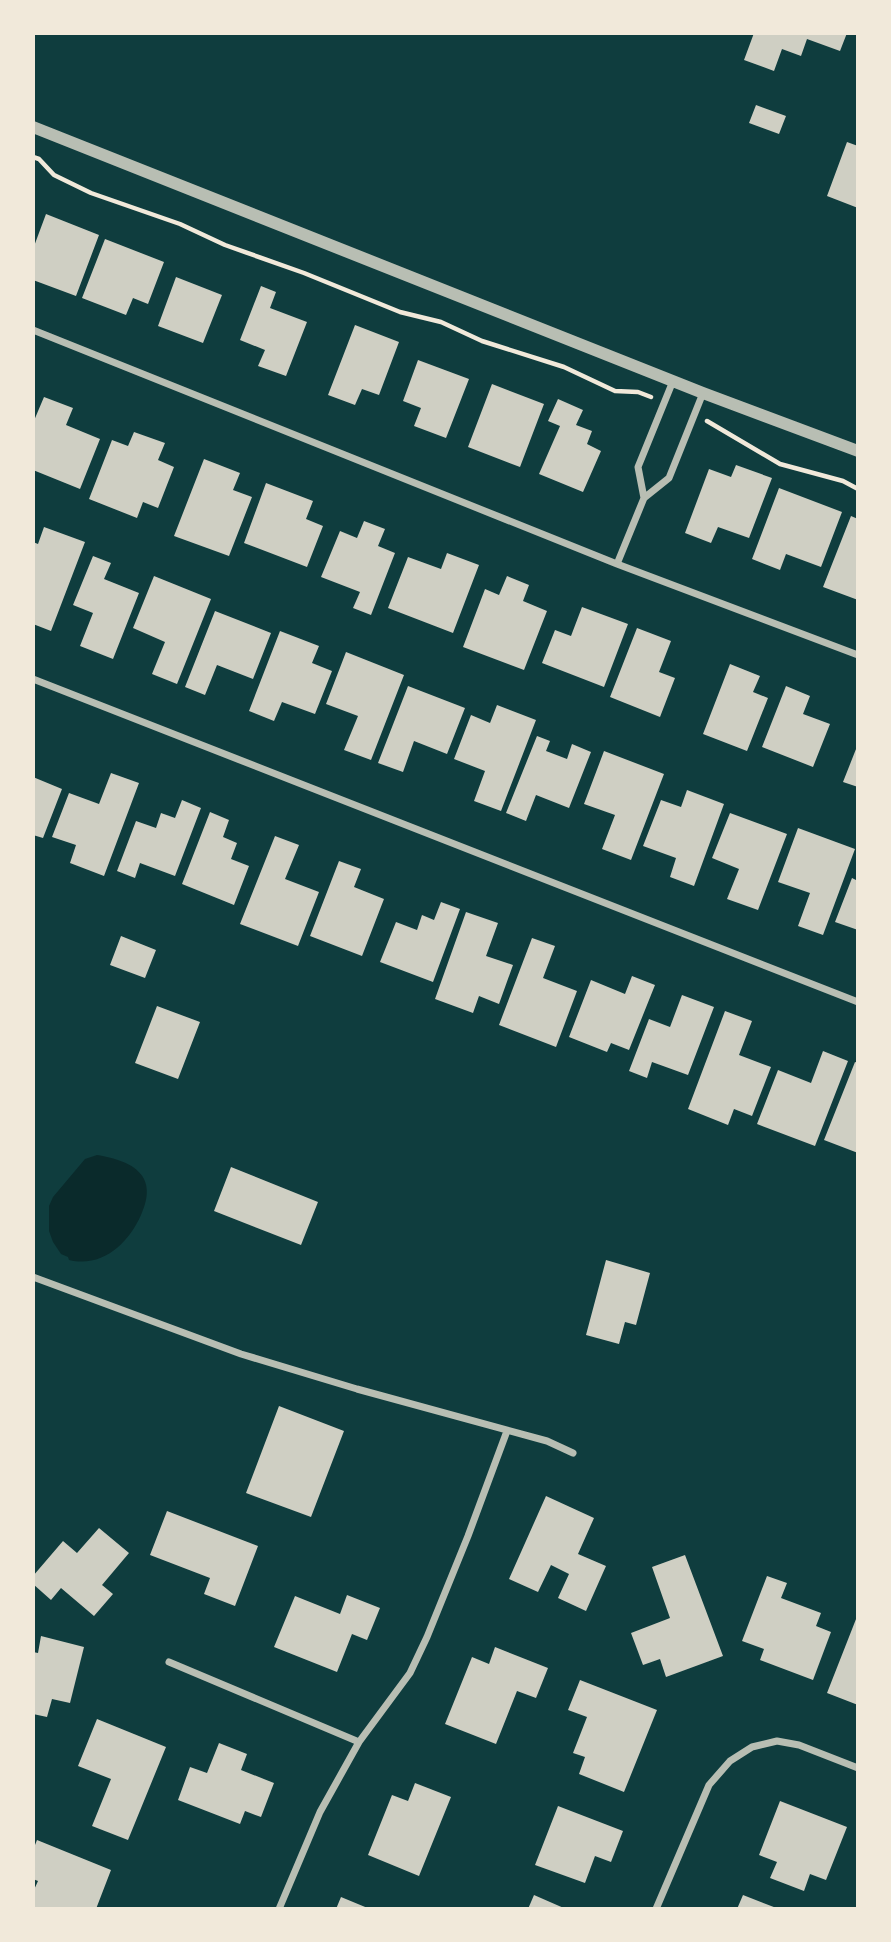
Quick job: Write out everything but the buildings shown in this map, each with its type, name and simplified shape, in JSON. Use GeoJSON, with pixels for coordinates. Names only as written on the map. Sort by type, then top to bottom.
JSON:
{"type":"FeatureCollection","features":[{"type":"Feature","properties":{"kind":"street"},"geometry":{"type":"LineString","coordinates":[[33,127],[703,393],[858,451]]}},
{"type":"Feature","properties":{"kind":"street"},"geometry":{"type":"LineString","coordinates":[[33,330],[617,564],[858,654]]}},
{"type":"Feature","properties":{"kind":"street"},"geometry":{"type":"LineString","coordinates":[[644,498],[638,467],[674,381]]}},
{"type":"Feature","properties":{"kind":"street"},"geometry":{"type":"LineString","coordinates":[[617,564],[644,498],[669,478],[703,393]]}},
{"type":"Feature","properties":{"kind":"street"},"geometry":{"type":"LineString","coordinates":[[33,679],[858,1002]]}},
{"type":"Feature","properties":{"kind":"street"},"geometry":{"type":"LineString","coordinates":[[33,1277],[241,1354],[357,1390],[547,1441],[573,1453]]}},
{"type":"Feature","properties":{"kind":"street"},"geometry":{"type":"LineString","coordinates":[[279,1909],[320,1812],[359,1742],[410,1673],[468,1536],[507,1431]]}},
{"type":"Feature","properties":{"kind":"street"},"geometry":{"type":"LineString","coordinates":[[169,1662],[359,1742]]}},
{"type":"Feature","properties":{"kind":"street"},"geometry":{"type":"LineString","coordinates":[[656,1909],[709,1784],[730,1761],[752,1747],[777,1741],[800,1745],[858,1768]]}},
{"type":"Feature","properties":{"kind":"path"},"geometry":{"type":"LineString","coordinates":[[33,157],[39,159],[54,175],[91,193],[180,224],[225,246],[304,273],[400,312],[441,323],[482,341],[564,367],[615,391],[638,392],[665,403]]}},
{"type":"Feature","properties":{"kind":"path"},"geometry":{"type":"LineString","coordinates":[[694,415],[780,464],[843,481],[858,489]]}},
{"type":"Feature","properties":{"kind":"water"},"geometry":{"type":"Polygon","coordinates":[[[97,1155],[122,1161],[140,1173],[145,1180],[146,1201],[136,1226],[113,1251],[92,1260],[69,1260],[53,1242],[49,1231],[49,1206],[53,1197],[85,1159],[97,1155]]]}}]}
